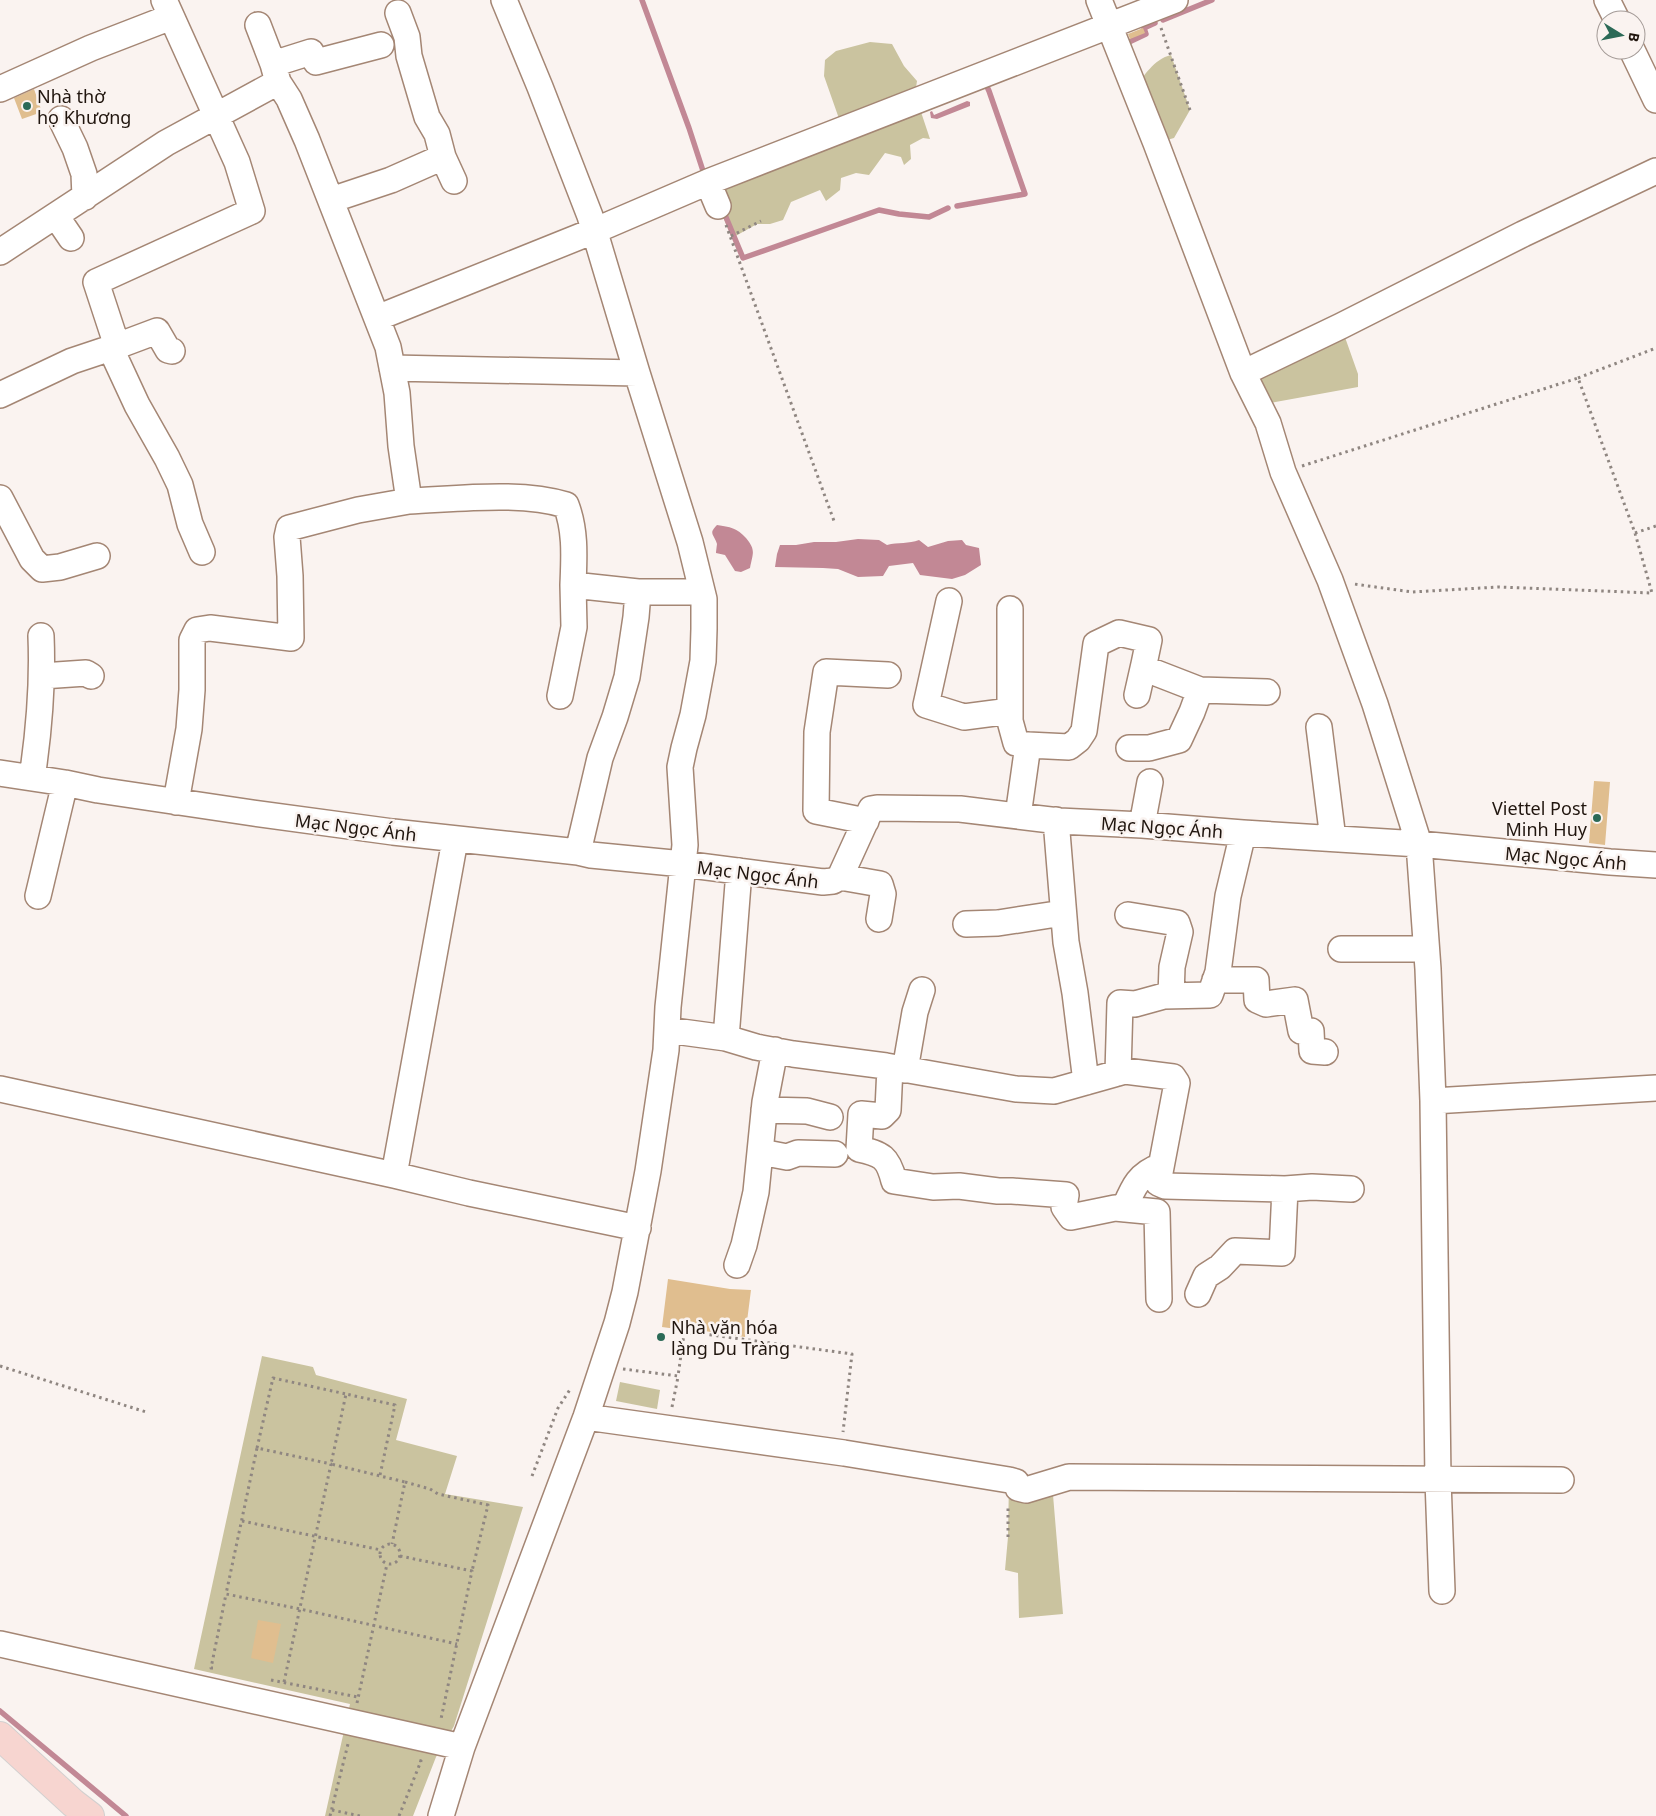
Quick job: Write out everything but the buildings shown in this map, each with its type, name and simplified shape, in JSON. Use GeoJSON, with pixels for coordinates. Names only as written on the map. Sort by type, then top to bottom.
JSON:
{"type":"FeatureCollection","features":[{"type":"Feature","properties":{"kind":"main road"},"geometry":{"type":"LineString","coordinates":[[0,1736],[72,1803],[90,1816]]}},
{"type":"Feature","properties":{"kind":"street"},"geometry":{"type":"LineString","coordinates":[[441,1816],[462,1747],[586,1417],[644,1237],[662,1082],[685,845],[680,767],[693,715],[703,661],[704,599],[690,542],[594,231],[540,87],[504,0]]}},
{"type":"Feature","properties":{"kind":"street"},"geometry":{"type":"LineString","coordinates":[[1099,0],[1156,143],[1243,372],[1268,422],[1283,472],[1330,580],[1375,704],[1419,844],[1433,1101],[1438,1480],[1442,1591]]}},
{"type":"Feature","properties":{"kind":"street"},"geometry":{"type":"LineString","coordinates":[[378,318],[594,231],[708,182],[1164,4]]}},
{"type":"Feature","properties":{"kind":"street"},"geometry":{"type":"LineString","coordinates":[[0,89],[91,48],[168,8],[237,162],[252,211],[96,282],[114,348],[137,405],[180,485],[190,524],[202,552]]}},
{"type":"Feature","properties":{"kind":"street"},"geometry":{"type":"LineString","coordinates":[[398,13],[407,37],[409,56],[428,117],[437,134],[443,157],[454,181]]}},
{"type":"Feature","properties":{"kind":"street"},"geometry":{"type":"LineString","coordinates":[[258,25],[275,73],[289,98],[388,347],[397,393],[409,501]]}},
{"type":"Feature","properties":{"kind":"street"},"geometry":{"type":"LineString","coordinates":[[0,252],[166,143],[216,116],[275,73],[311,52],[316,62],[380,45]]}},
{"type":"Feature","properties":{"kind":"street"},"geometry":{"type":"LineString","coordinates":[[1637,60],[1656,100]]}},
{"type":"Feature","properties":{"kind":"street"},"geometry":{"type":"LineString","coordinates":[[61,119],[75,148],[84,174],[85,197]]}},
{"type":"Feature","properties":{"kind":"street"},"geometry":{"type":"LineString","coordinates":[[331,200],[391,180],[443,157]]}},
{"type":"Feature","properties":{"kind":"street"},"geometry":{"type":"LineString","coordinates":[[1243,372],[1341,326],[1523,234],[1656,171]]}},
{"type":"Feature","properties":{"kind":"street"},"geometry":{"type":"LineString","coordinates":[[708,182],[718,206]]}},
{"type":"Feature","properties":{"kind":"street"},"geometry":{"type":"LineString","coordinates":[[56,216],[71,238]]}},
{"type":"Feature","properties":{"kind":"street"},"geometry":{"type":"LineString","coordinates":[[0,395],[72,361],[114,348],[157,331],[168,350],[172,351]]}},
{"type":"Feature","properties":{"kind":"street"},"geometry":{"type":"LineString","coordinates":[[392,368],[637,373]]}},
{"type":"Feature","properties":{"kind":"street"},"geometry":{"type":"LineString","coordinates":[[0,498],[32,559],[42,569],[60,567],[97,556]]}},
{"type":"Feature","properties":{"kind":"street"},"geometry":{"type":"LineString","coordinates":[[176,802],[189,729],[192,690],[192,640],[197,630],[210,628],[291,638],[287,538],[289,528],[358,510],[409,501],[505,498],[551,500],[566,505],[571,518],[573,534],[574,633],[560,696]]}},
{"type":"Feature","properties":{"kind":"street"},"geometry":{"type":"LineString","coordinates":[[573,585],[638,592],[702,592]]}},
{"type":"Feature","properties":{"kind":"street"},"geometry":{"type":"LineString","coordinates":[[578,852],[600,758],[627,677],[638,592]]}},
{"type":"Feature","properties":{"kind":"street"},"geometry":{"type":"LineString","coordinates":[[949,601],[926,705],[964,717],[1010,711]]}},
{"type":"Feature","properties":{"kind":"street"},"geometry":{"type":"LineString","coordinates":[[1010,609],[1010,721],[1016,743],[1069,747],[1078,740],[1084,731],[1096,644],[1119,633],[1149,640],[1137,695]]}},
{"type":"Feature","properties":{"kind":"street"},"geometry":{"type":"LineString","coordinates":[[32,778],[38,734],[42,676],[41,636]]}},
{"type":"Feature","properties":{"kind":"street"},"geometry":{"type":"LineString","coordinates":[[1144,664],[1151,671],[1200,690],[1267,692]]}},
{"type":"Feature","properties":{"kind":"street"},"geometry":{"type":"LineString","coordinates":[[866,821],[816,811],[817,732],[826,672],[888,675]]}},
{"type":"Feature","properties":{"kind":"street"},"geometry":{"type":"LineString","coordinates":[[42,676],[86,673],[91,676]]}},
{"type":"Feature","properties":{"kind":"street"},"geometry":{"type":"LineString","coordinates":[[1129,748],[1149,748],[1178,740],[1192,712],[1200,690]]}},
{"type":"Feature","properties":{"kind":"street"},"geometry":{"type":"LineString","coordinates":[[1319,727],[1333,838]]}},
{"type":"Feature","properties":{"kind":"street"},"geometry":{"type":"LineString","coordinates":[[1018,816],[1028,745]]}},
{"type":"Feature","properties":{"kind":"street","name":"Mạc Ngọc Ánh"},"geometry":{"type":"LineString","coordinates":[[0,773],[176,802],[455,840],[578,852],[823,882],[833,881],[840,877],[871,809],[877,808],[960,809],[1056,820],[1419,844],[1656,865]]}},
{"type":"Feature","properties":{"kind":"street"},"geometry":{"type":"LineString","coordinates":[[1142,825],[1150,782]]}},
{"type":"Feature","properties":{"kind":"street"},"geometry":{"type":"LineString","coordinates":[[38,896],[65,783]]}},
{"type":"Feature","properties":{"kind":"street"},"geometry":{"type":"LineString","coordinates":[[1056,820],[1063,913],[1086,1082]]}},
{"type":"Feature","properties":{"kind":"street"},"geometry":{"type":"LineString","coordinates":[[1118,1073],[1120,1003],[1135,1004],[1164,996],[1210,996],[1218,972],[1228,896],[1243,833]]}},
{"type":"Feature","properties":{"kind":"street"},"geometry":{"type":"LineString","coordinates":[[394,1175],[427,1003],[455,840]]}},
{"type":"Feature","properties":{"kind":"street"},"geometry":{"type":"LineString","coordinates":[[726,1038],[739,871]]}},
{"type":"Feature","properties":{"kind":"street"},"geometry":{"type":"LineString","coordinates":[[840,877],[880,884],[883,894],[879,919]]}},
{"type":"Feature","properties":{"kind":"street"},"geometry":{"type":"LineString","coordinates":[[966,924],[998,923],[1063,913]]}},
{"type":"Feature","properties":{"kind":"street"},"geometry":{"type":"LineString","coordinates":[[1128,915],[1178,923],[1180,932],[1172,967],[1171,996]]}},
{"type":"Feature","properties":{"kind":"street"},"geometry":{"type":"LineString","coordinates":[[1341,948],[1426,949]]}},
{"type":"Feature","properties":{"kind":"street"},"geometry":{"type":"LineString","coordinates":[[1215,980],[1256,980],[1257,1000],[1266,1004],[1296,1000],[1301,1031],[1312,1031],[1312,1052],[1325,1052]]}},
{"type":"Feature","properties":{"kind":"street"},"geometry":{"type":"LineString","coordinates":[[922,990],[898,1068],[888,1110],[882,1116],[861,1114],[859,1149],[876,1153],[886,1159],[894,1181],[914,1179],[933,1187],[959,1186],[998,1191],[1066,1195],[1064,1207],[1070,1217],[1116,1208],[1157,1212],[1159,1299]]}},
{"type":"Feature","properties":{"kind":"street"},"geometry":{"type":"LineString","coordinates":[[667,1030],[726,1038],[775,1050],[898,1068],[1026,1090],[1054,1091],[1125,1071],[1173,1077],[1177,1083],[1158,1182],[1166,1186],[1351,1189]]}},
{"type":"Feature","properties":{"kind":"street"},"geometry":{"type":"LineString","coordinates":[[737,1265],[744,1245],[756,1192],[764,1110],[775,1050]]}},
{"type":"Feature","properties":{"kind":"street"},"geometry":{"type":"LineString","coordinates":[[1433,1101],[1656,1088]]}},
{"type":"Feature","properties":{"kind":"street"},"geometry":{"type":"LineString","coordinates":[[0,1089],[394,1175],[644,1237]]}},
{"type":"Feature","properties":{"kind":"street"},"geometry":{"type":"LineString","coordinates":[[764,1110],[807,1111],[830,1117]]}},
{"type":"Feature","properties":{"kind":"street"},"geometry":{"type":"LineString","coordinates":[[761,1152],[787,1157],[798,1152],[835,1154]]}},
{"type":"Feature","properties":{"kind":"street"},"geometry":{"type":"LineString","coordinates":[[1124,1209],[1135,1185],[1148,1170],[1161,1166]]}},
{"type":"Feature","properties":{"kind":"street"},"geometry":{"type":"LineString","coordinates":[[1198,1294],[1206,1276],[1220,1267],[1235,1251],[1282,1253],[1285,1189]]}},
{"type":"Feature","properties":{"kind":"street"},"geometry":{"type":"LineString","coordinates":[[586,1417],[864,1456],[1008,1480],[1016,1482],[1018,1488],[1022,1490],[1069,1477],[1561,1480]]}},
{"type":"Feature","properties":{"kind":"street"},"geometry":{"type":"LineString","coordinates":[[0,1644],[355,1713],[462,1747]]}},
{"type":"Feature","properties":{"kind":"path"},"geometry":{"type":"LineString","coordinates":[[1164,4],[1190,110]]}},
{"type":"Feature","properties":{"kind":"path"},"geometry":{"type":"LineString","coordinates":[[761,221],[732,236],[834,521]]}},
{"type":"Feature","properties":{"kind":"path"},"geometry":{"type":"LineString","coordinates":[[1283,472],[1578,378],[1656,348]]}},
{"type":"Feature","properties":{"kind":"path"},"geometry":{"type":"LineString","coordinates":[[1330,580],[1412,592],[1499,587],[1654,593],[1635,533],[1578,378]]}},
{"type":"Feature","properties":{"kind":"path"},"geometry":{"type":"LineString","coordinates":[[1635,533],[1656,526]]}},
{"type":"Feature","properties":{"kind":"path"},"geometry":{"type":"LineString","coordinates":[[672,1410],[684,1334],[698,1333],[852,1354],[842,1434]]}},
{"type":"Feature","properties":{"kind":"path"},"geometry":{"type":"LineString","coordinates":[[0,1366],[146,1412]]}},
{"type":"Feature","properties":{"kind":"path"},"geometry":{"type":"LineString","coordinates":[[603,1366],[678,1376]]}},
{"type":"Feature","properties":{"kind":"path"},"geometry":{"type":"LineString","coordinates":[[220,1670],[211,1668],[273,1378],[395,1405],[380,1475]]}},
{"type":"Feature","properties":{"kind":"path"},"geometry":{"type":"LineString","coordinates":[[284,1682],[346,1394]]}},
{"type":"Feature","properties":{"kind":"path"},"geometry":{"type":"LineString","coordinates":[[257,1448],[380,1475],[430,1489],[438,1494],[488,1505],[441,1719],[432,1717]]}},
{"type":"Feature","properties":{"kind":"path"},"geometry":{"type":"LineString","coordinates":[[392,1544],[405,1482]]}},
{"type":"Feature","properties":{"kind":"path"},"geometry":{"type":"LineString","coordinates":[[242,1521],[381,1550]]}},
{"type":"Feature","properties":{"kind":"path"},"geometry":{"type":"LineString","coordinates":[[392,1544],[398,1547],[400,1556],[394,1564],[387,1564],[380,1557],[381,1550],[385,1545],[392,1544]]}},
{"type":"Feature","properties":{"kind":"path"},"geometry":{"type":"LineString","coordinates":[[400,1556],[472,1571]]}},
{"type":"Feature","properties":{"kind":"path"},"geometry":{"type":"LineString","coordinates":[[330,1816],[348,1746],[387,1564]]}},
{"type":"Feature","properties":{"kind":"path"},"geometry":{"type":"LineString","coordinates":[[226,1594],[456,1644]]}},
{"type":"Feature","properties":{"kind":"path"},"geometry":{"type":"LineString","coordinates":[[266,1679],[358,1697]]}},
{"type":"Feature","properties":{"kind":"path"},"geometry":{"type":"LineString","coordinates":[[348,1746],[357,1748]]}},
{"type":"Feature","properties":{"kind":"path"},"geometry":{"type":"LineString","coordinates":[[399,1816],[421,1761],[412,1759]]}},
{"type":"Feature","properties":{"kind":"path"},"geometry":{"type":"LineString","coordinates":[[332,1810],[360,1816]]}},
{"type":"Feature","properties":{"kind":"shaded area"},"geometry":{"type":"Polygon","coordinates":[[[870,42],[892,44],[904,66],[917,81],[915,94],[930,139],[923,138],[910,145],[911,159],[904,165],[901,157],[885,153],[869,175],[856,173],[841,178],[840,190],[826,201],[820,190],[791,202],[783,220],[770,224],[757,224],[732,238],[708,182],[843,130],[824,76],[825,60],[836,51],[870,42]]]}},
{"type":"Feature","properties":{"kind":"shaded area"},"geometry":{"type":"Polygon","coordinates":[[[1171,55],[1190,110],[1174,138],[1156,143],[1134,89],[1154,64],[1171,55]]]}},
{"type":"Feature","properties":{"kind":"shaded area"},"geometry":{"type":"Polygon","coordinates":[[[967,101],[970,102],[970,106],[937,119],[931,118],[930,112],[932,111],[934,115],[967,101]]]}},
{"type":"Feature","properties":{"kind":"shaded area"},"geometry":{"type":"Polygon","coordinates":[[[1341,326],[1358,374],[1358,387],[1259,405],[1243,373],[1341,326]]]}},
{"type":"Feature","properties":{"kind":"shaded area"},"geometry":{"type":"Polygon","coordinates":[[[717,525],[736,530],[749,542],[753,552],[750,568],[741,572],[735,571],[725,555],[716,553],[717,544],[712,532],[717,525]]]}},
{"type":"Feature","properties":{"kind":"shaded area"},"geometry":{"type":"Polygon","coordinates":[[[858,539],[879,540],[887,545],[919,540],[928,547],[948,541],[962,540],[966,545],[979,548],[981,565],[965,575],[952,579],[920,575],[913,563],[889,566],[883,576],[858,577],[838,569],[775,567],[780,545],[858,539]]]}},
{"type":"Feature","properties":{"kind":"shaded area"},"geometry":{"type":"Polygon","coordinates":[[[262,1356],[313,1367],[316,1375],[407,1399],[396,1440],[457,1456],[445,1494],[523,1507],[454,1726],[436,1757],[413,1816],[325,1816],[350,1704],[194,1669],[262,1356]]]}},
{"type":"Feature","properties":{"kind":"shaded area"},"geometry":{"type":"Polygon","coordinates":[[[620,1382],[660,1390],[657,1409],[616,1401],[620,1382]]]}},
{"type":"Feature","properties":{"kind":"shaded area"},"geometry":{"type":"Polygon","coordinates":[[[1009,1480],[1052,1483],[1063,1614],[1019,1618],[1018,1573],[1005,1570],[1008,1537],[1009,1480]]]}},
{"type":"Feature","properties":{"kind":"waterway"},"geometry":{"type":"LineString","coordinates":[[642,0],[705,177]]}},
{"type":"Feature","properties":{"kind":"waterway"},"geometry":{"type":"LineString","coordinates":[[1163,20],[1212,0]]}},
{"type":"Feature","properties":{"kind":"waterway"},"geometry":{"type":"LineString","coordinates":[[1127,43],[1146,34],[1144,28],[1155,23]]}},
{"type":"Feature","properties":{"kind":"waterway"},"geometry":{"type":"LineString","coordinates":[[957,206],[1025,194],[984,80]]}},
{"type":"Feature","properties":{"kind":"waterway"},"geometry":{"type":"LineString","coordinates":[[723,210],[743,258],[879,210],[929,217],[948,208]]}},
{"type":"Feature","properties":{"kind":"waterway"},"geometry":{"type":"LineString","coordinates":[[0,1711],[126,1816]]}},
{"type":"Feature","properties":{"kind":"place","name":"Nhà thờ họ Khương"},"geometry":{"type":"Point","coordinates":[27,106]}},
{"type":"Feature","properties":{"kind":"place","name":"Viettel Post Minh Huy"},"geometry":{"type":"Point","coordinates":[1597,818]}},
{"type":"Feature","properties":{"kind":"place","name":"Nhà văn hóa làng Du Tràng"},"geometry":{"type":"Point","coordinates":[661,1337]}}]}
